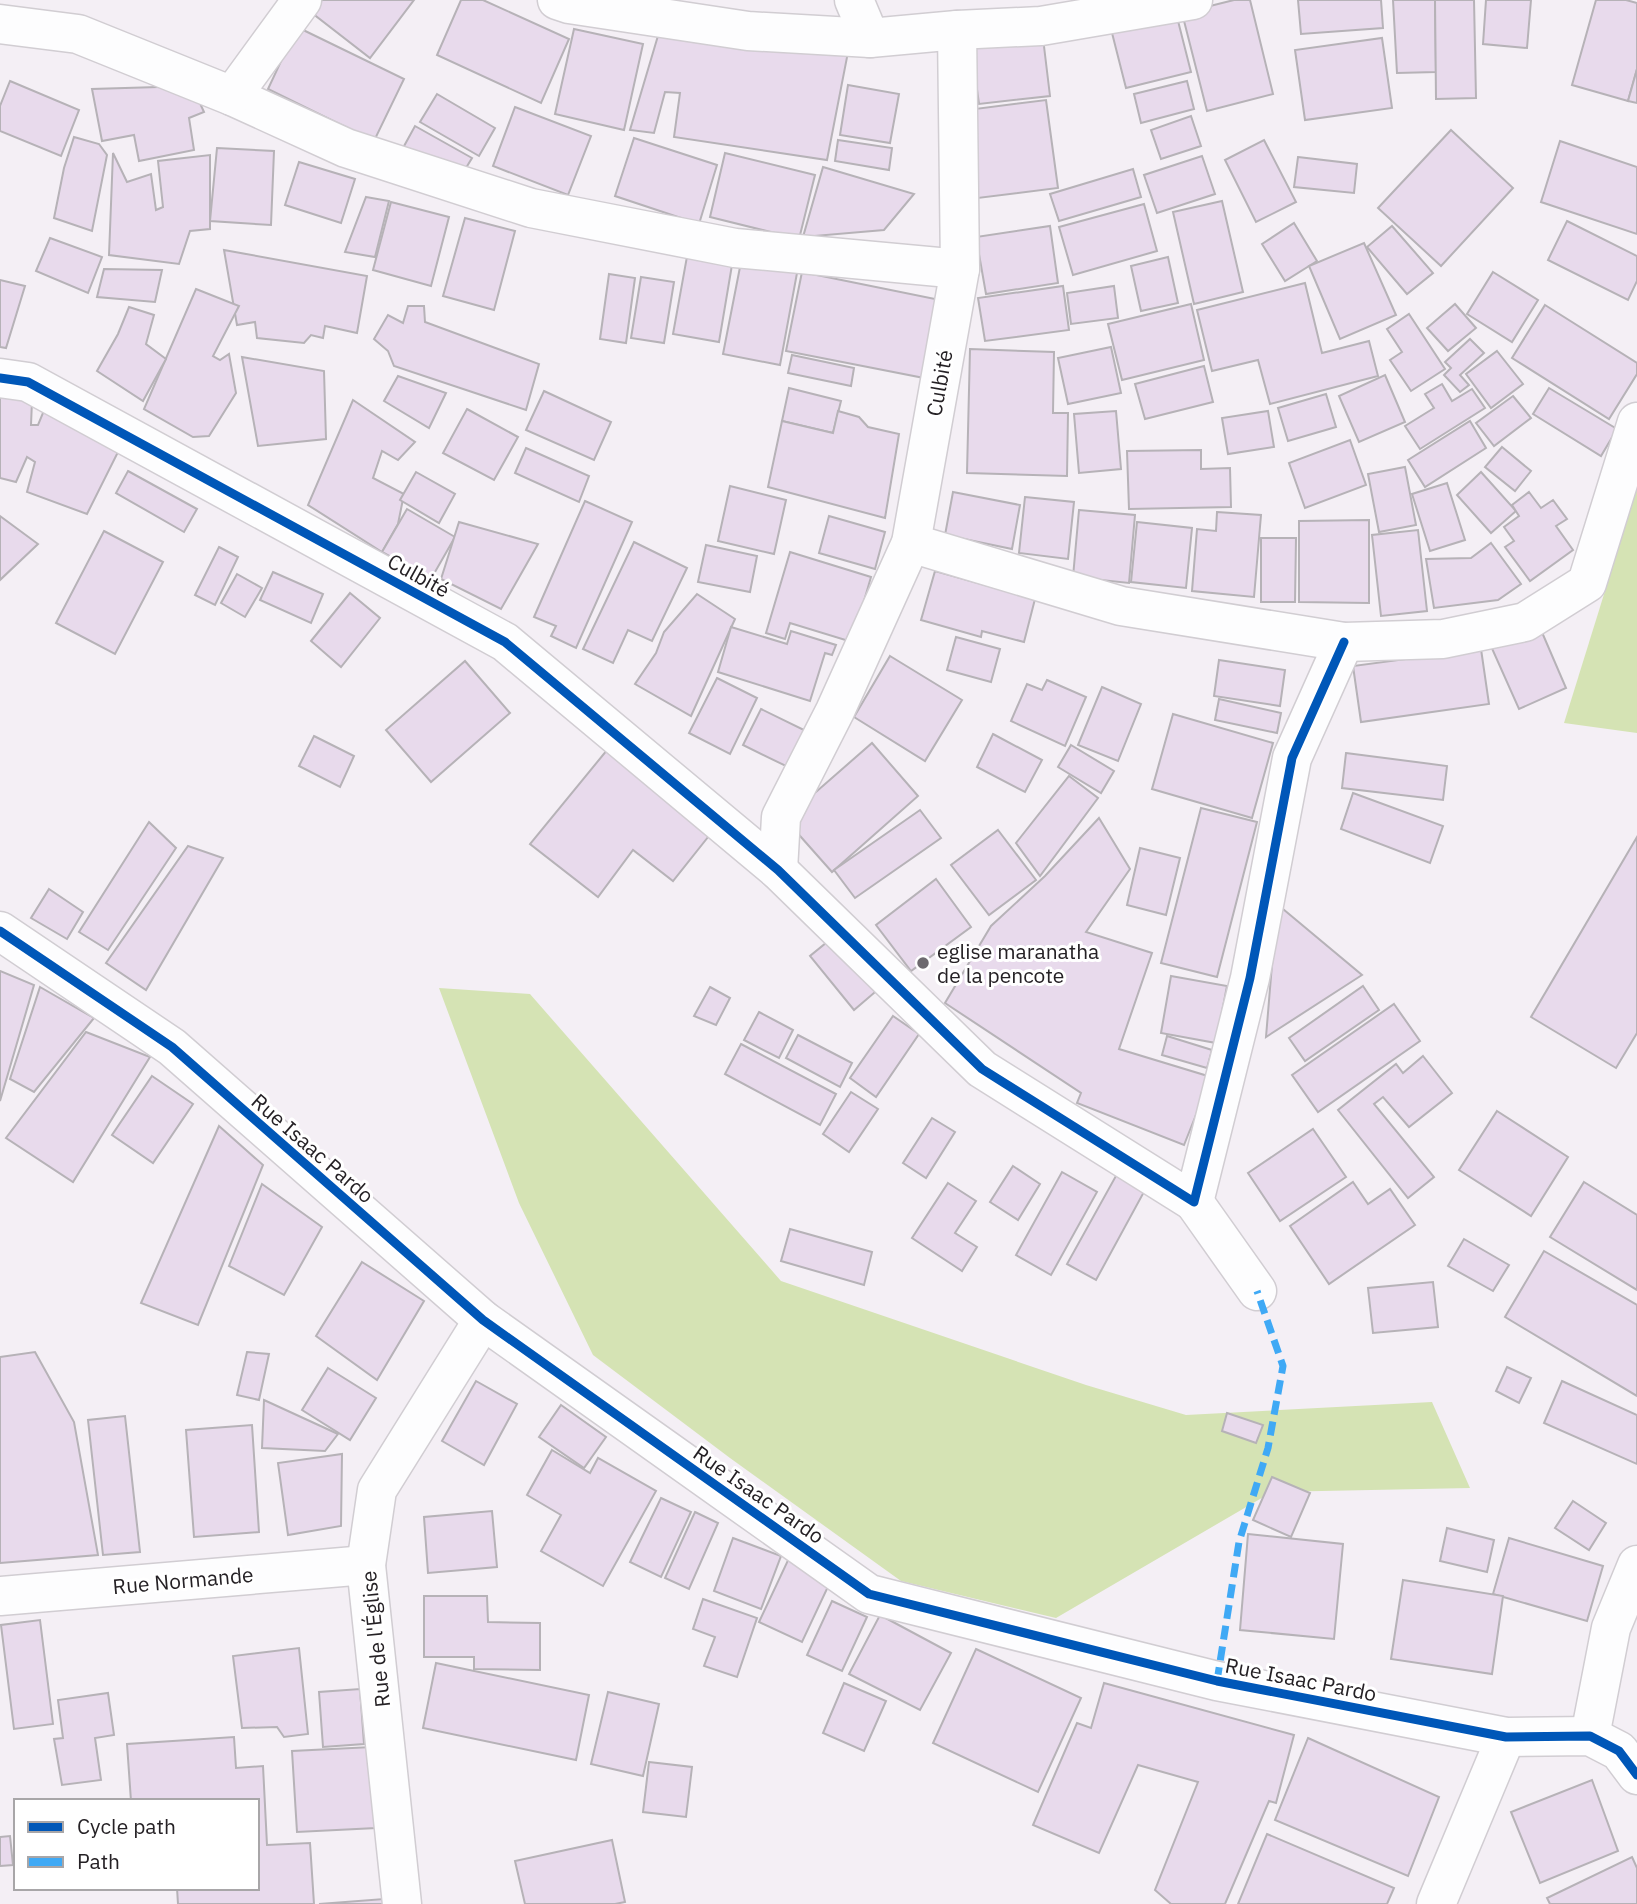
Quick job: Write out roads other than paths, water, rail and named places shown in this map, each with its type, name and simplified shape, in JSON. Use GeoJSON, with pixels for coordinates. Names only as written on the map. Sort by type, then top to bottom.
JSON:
{"type":"FeatureCollection","features":[{"type":"Feature","properties":{"kind":"street"},"geometry":{"type":"LineString","coordinates":[[232,96],[302,0]]}},
{"type":"Feature","properties":{"kind":"street"},"geometry":{"type":"LineString","coordinates":[[556,0],[748,31],[870,38],[1041,26],[1174,2]]}},
{"type":"Feature","properties":{"kind":"street"},"geometry":{"type":"LineString","coordinates":[[854,0],[870,38]]}},
{"type":"Feature","properties":{"kind":"street"},"geometry":{"type":"LineString","coordinates":[[0,24],[78,33],[232,96],[346,148],[531,208],[735,248],[960,269]]}},
{"type":"Feature","properties":{"kind":"street","name":"Culbité"},"geometry":{"type":"LineString","coordinates":[[778,870],[781,817],[835,711],[911,543],[960,269],[957,30]]}},
{"type":"Feature","properties":{"kind":"street","name":"Culbité"},"geometry":{"type":"LineString","coordinates":[[0,378],[28,382],[505,642],[778,870]]}},
{"type":"Feature","properties":{"kind":"street"},"geometry":{"type":"LineString","coordinates":[[911,543],[1121,606],[1344,642],[1443,639],[1525,621],[1587,583],[1637,422]]}},
{"type":"Feature","properties":{"kind":"street"},"geometry":{"type":"LineString","coordinates":[[1194,1202],[1250,978],[1292,758],[1344,642]]}},
{"type":"Feature","properties":{"kind":"street"},"geometry":{"type":"LineString","coordinates":[[778,870],[982,1069],[1194,1202],[1257,1291]]}},
{"type":"Feature","properties":{"kind":"street","name":"Rue Isaac Pardo"},"geometry":{"type":"LineString","coordinates":[[0,931],[172,1047],[483,1320],[869,1594],[1217,1681],[1506,1737],[1590,1736],[1619,1751],[1637,1775]]}},
{"type":"Feature","properties":{"kind":"street","name":"Rue de l'Église"},"geometry":{"type":"LineString","coordinates":[[402,1904],[366,1565],[377,1490],[483,1320]]}},
{"type":"Feature","properties":{"kind":"street","name":"Rue Normande"},"geometry":{"type":"LineString","coordinates":[[0,1596],[366,1565]]}},
{"type":"Feature","properties":{"kind":"street"},"geometry":{"type":"LineString","coordinates":[[1590,1736],[1611,1628],[1637,1565]]}},
{"type":"Feature","properties":{"kind":"street"},"geometry":{"type":"LineString","coordinates":[[1436,1904],[1506,1737]]}},
{"type":"Feature","properties":{"kind":"place","name":"eglise maranatha de la pencote"},"geometry":{"type":"Point","coordinates":[923,963]}}]}
